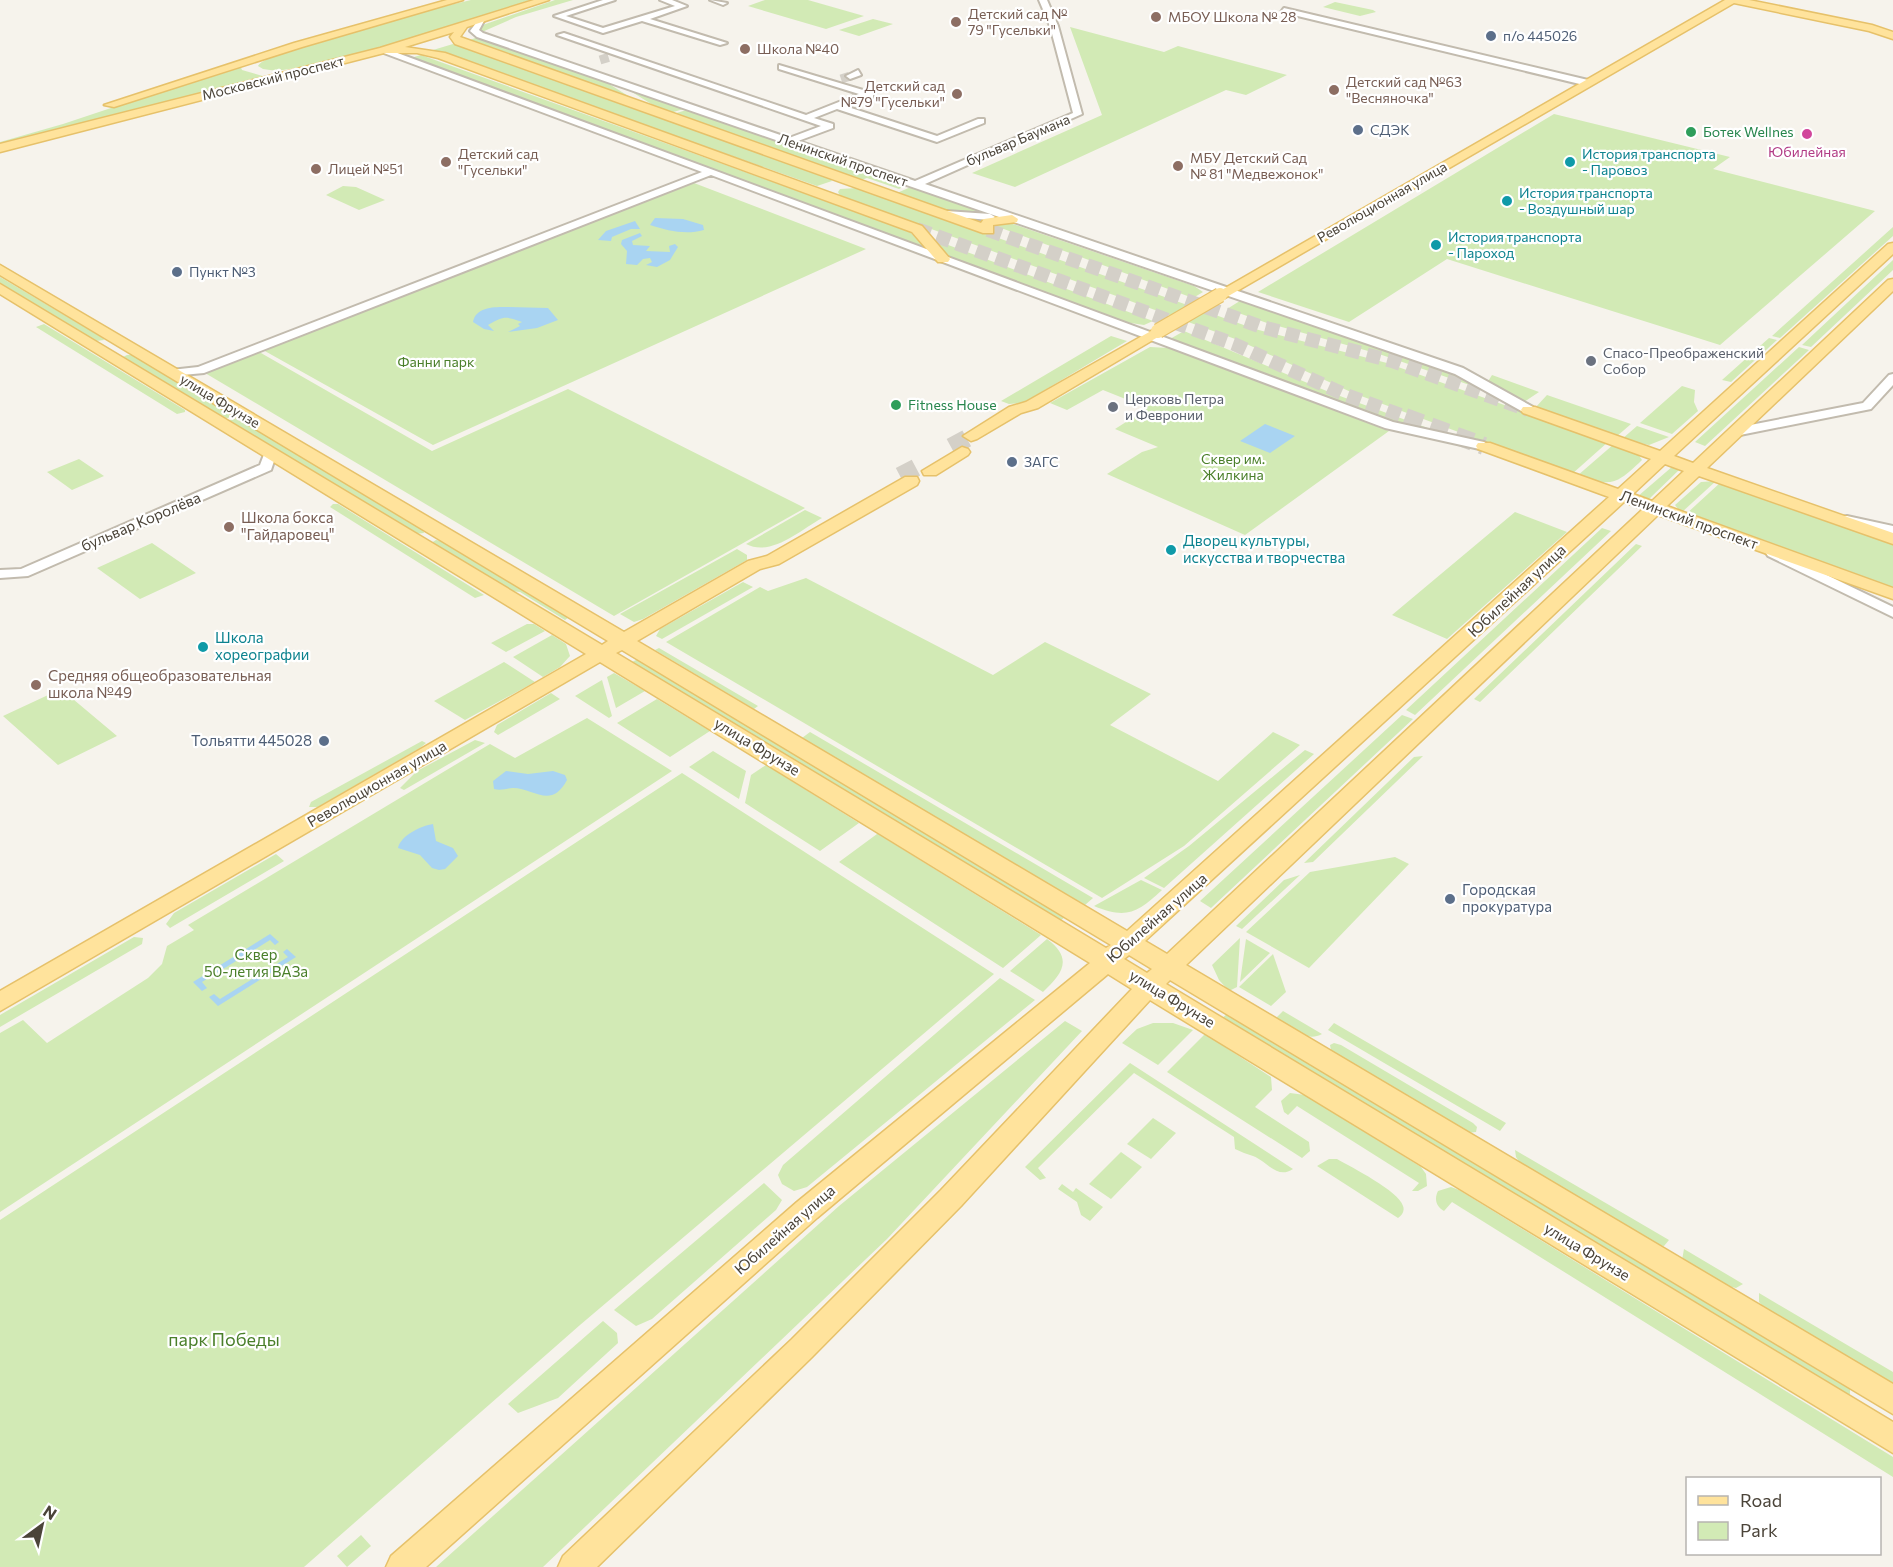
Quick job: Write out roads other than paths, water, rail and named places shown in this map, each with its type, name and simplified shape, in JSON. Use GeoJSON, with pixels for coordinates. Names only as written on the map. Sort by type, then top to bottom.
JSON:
{"type":"FeatureCollection","features":[{"type":"Feature","properties":{"kind":"main road","name":"Московский проспект"},"geometry":{"type":"LineString","coordinates":[[0,139],[374,22],[458,0]]}},
{"type":"Feature","properties":{"kind":"main road","name":"Московский проспект"},"geometry":{"type":"LineString","coordinates":[[0,148],[384,50],[544,0]]}},
{"type":"Feature","properties":{"kind":"main road"},"geometry":{"type":"LineString","coordinates":[[1733,0],[1874,23]]}},
{"type":"Feature","properties":{"kind":"main road","name":"Революционная улица"},"geometry":{"type":"LineString","coordinates":[[976,438],[1025,415],[1032,405],[1153,334],[1733,0]]}},
{"type":"Feature","properties":{"kind":"main road"},"geometry":{"type":"LineString","coordinates":[[1756,0],[1874,23]]}},
{"type":"Feature","properties":{"kind":"main road"},"geometry":{"type":"LineString","coordinates":[[1777,0],[1874,23],[1893,36]]}},
{"type":"Feature","properties":{"kind":"main road","name":"Ленинский проспект"},"geometry":{"type":"LineString","coordinates":[[462,27],[455,37],[459,42],[988,230],[986,226],[989,222],[1012,219]]}},
{"type":"Feature","properties":{"kind":"main road"},"geometry":{"type":"LineString","coordinates":[[384,50],[417,50],[441,56],[917,229],[943,259]]}},
{"type":"Feature","properties":{"kind":"main road"},"geometry":{"type":"LineString","coordinates":[[257,58],[248,66],[256,72],[294,73]]}},
{"type":"Feature","properties":{"kind":"main road"},"geometry":{"type":"LineString","coordinates":[[599,75],[657,112]]}},
{"type":"Feature","properties":{"kind":"main road"},"geometry":{"type":"LineString","coordinates":[[816,193],[849,180]]}},
{"type":"Feature","properties":{"kind":"main road","name":"Юбилейная улица"},"geometry":{"type":"LineString","coordinates":[[402,1567],[807,1210],[1129,943],[1893,246]]}},
{"type":"Feature","properties":{"kind":"main road","name":"улица Фрунзе"},"geometry":{"type":"LineString","coordinates":[[0,269],[139,352],[188,375],[441,532],[1129,943],[1160,976],[1893,1439]]}},
{"type":"Feature","properties":{"kind":"main road"},"geometry":{"type":"LineString","coordinates":[[574,1567],[802,1348],[942,1206],[1160,976],[1893,283]]}},
{"type":"Feature","properties":{"kind":"main road","name":"улица Фрунзе"},"geometry":{"type":"LineString","coordinates":[[0,288],[1108,960],[1160,976],[1883,1394]]}},
{"type":"Feature","properties":{"kind":"main road"},"geometry":{"type":"LineString","coordinates":[[93,344],[108,343],[114,337]]}},
{"type":"Feature","properties":{"kind":"main road"},"geometry":{"type":"LineString","coordinates":[[118,359],[123,353],[139,352]]}},
{"type":"Feature","properties":{"kind":"main road"},"geometry":{"type":"LineString","coordinates":[[1529,410],[1893,539]]}},
{"type":"Feature","properties":{"kind":"main road","name":"Ленинский проспект"},"geometry":{"type":"LineString","coordinates":[[1484,446],[1893,594]]}},
{"type":"Feature","properties":{"kind":"main road","name":"Революционная улица"},"geometry":{"type":"LineString","coordinates":[[0,1002],[754,565],[773,560],[956,450]]}},
{"type":"Feature","properties":{"kind":"main road"},"geometry":{"type":"LineString","coordinates":[[420,542],[441,532]]}},
{"type":"Feature","properties":{"kind":"main road"},"geometry":{"type":"LineString","coordinates":[[1858,1417],[1883,1394]]}},
{"type":"Feature","properties":{"kind":"street"},"geometry":{"type":"LineString","coordinates":[[603,31],[558,16],[611,0]]}},
{"type":"Feature","properties":{"kind":"street"},"geometry":{"type":"LineString","coordinates":[[574,40],[683,6],[664,0]]}},
{"type":"Feature","properties":{"kind":"street"},"geometry":{"type":"LineString","coordinates":[[714,0],[723,3]]}},
{"type":"Feature","properties":{"kind":"street","name":"бульвар Баумана"},"geometry":{"type":"LineString","coordinates":[[915,185],[1077,114],[1054,26],[1043,0]]}},
{"type":"Feature","properties":{"kind":"street"},"geometry":{"type":"LineString","coordinates":[[1284,10],[1588,83]]}},
{"type":"Feature","properties":{"kind":"street"},"geometry":{"type":"LineString","coordinates":[[642,19],[723,43]]}},
{"type":"Feature","properties":{"kind":"street","name":"Ленинский проспект"},"geometry":{"type":"LineString","coordinates":[[482,21],[474,31],[480,35],[1071,238],[1223,293],[1459,371],[1529,410]]}},
{"type":"Feature","properties":{"kind":"street"},"geometry":{"type":"LineString","coordinates":[[561,35],[614,56],[830,126],[790,141]]}},
{"type":"Feature","properties":{"kind":"street"},"geometry":{"type":"LineString","coordinates":[[384,50],[709,173],[1153,334],[1389,425],[1484,446]]}},
{"type":"Feature","properties":{"kind":"street"},"geometry":{"type":"LineString","coordinates":[[577,68],[593,63]]}},
{"type":"Feature","properties":{"kind":"street"},"geometry":{"type":"LineString","coordinates":[[782,67],[867,94],[841,107],[806,118]]}},
{"type":"Feature","properties":{"kind":"street"},"geometry":{"type":"LineString","coordinates":[[831,83],[850,76]]}},
{"type":"Feature","properties":{"kind":"street"},"geometry":{"type":"LineString","coordinates":[[841,107],[937,139],[981,121]]}},
{"type":"Feature","properties":{"kind":"street"},"geometry":{"type":"LineString","coordinates":[[188,375],[709,173]]}},
{"type":"Feature","properties":{"kind":"street"},"geometry":{"type":"LineString","coordinates":[[946,214],[1012,219]]}},
{"type":"Feature","properties":{"kind":"street"},"geometry":{"type":"LineString","coordinates":[[1735,432],[1867,406],[1893,378]]}},
{"type":"Feature","properties":{"kind":"street","name":"бульвар Королёва"},"geometry":{"type":"LineString","coordinates":[[0,574],[23,573],[245,477],[266,466],[271,452]]}},
{"type":"Feature","properties":{"kind":"street"},"geometry":{"type":"LineString","coordinates":[[245,477],[278,468],[300,470]]}},
{"type":"Feature","properties":{"kind":"street"},"geometry":{"type":"LineString","coordinates":[[1828,516],[1893,530]]}},
{"type":"Feature","properties":{"kind":"street"},"geometry":{"type":"LineString","coordinates":[[1759,546],[1893,614]]}},
{"type":"Feature","properties":{"kind":"water"},"geometry":{"type":"Polygon","coordinates":[[[655,218],[683,219],[703,225],[704,230],[677,232],[650,225],[655,218]]]}},
{"type":"Feature","properties":{"kind":"water"},"geometry":{"type":"Polygon","coordinates":[[[635,221],[640,229],[631,229],[612,237],[611,241],[598,240],[606,231],[635,221]]]}},
{"type":"Feature","properties":{"kind":"water"},"geometry":{"type":"Polygon","coordinates":[[[640,233],[642,236],[632,241],[633,245],[650,246],[646,251],[670,252],[669,246],[675,244],[678,247],[670,260],[657,267],[646,265],[652,262],[650,258],[643,259],[637,265],[626,264],[627,251],[621,244],[622,240],[640,233]]]}},
{"type":"Feature","properties":{"kind":"water"},"geometry":{"type":"Polygon","coordinates":[[[509,307],[548,308],[558,320],[537,328],[508,332],[520,326],[518,324],[522,322],[508,318],[501,319],[488,325],[494,331],[484,329],[473,322],[482,310],[509,307]]]}},
{"type":"Feature","properties":{"kind":"water"},"geometry":{"type":"Polygon","coordinates":[[[1265,424],[1295,436],[1270,453],[1240,441],[1265,424]]]}},
{"type":"Feature","properties":{"kind":"water"},"geometry":{"type":"Polygon","coordinates":[[[506,771],[528,774],[553,771],[565,775],[567,780],[561,789],[548,796],[521,789],[494,789],[493,781],[506,771]]]}},
{"type":"Feature","properties":{"kind":"water"},"geometry":{"type":"Polygon","coordinates":[[[433,824],[436,841],[453,848],[458,856],[445,869],[432,868],[420,855],[398,848],[407,835],[433,824]]]}},
{"type":"Feature","properties":{"kind":"water"},"geometry":{"type":"Polygon","coordinates":[[[270,934],[279,942],[275,945],[270,940],[202,982],[207,988],[202,991],[193,982],[270,934]]]}},
{"type":"Feature","properties":{"kind":"water"},"geometry":{"type":"Polygon","coordinates":[[[287,949],[296,957],[218,1006],[209,997],[214,994],[220,999],[288,957],[283,952],[287,949]]]}},
{"type":"Feature","properties":{"kind":"tunnel"},"geometry":{"type":"LineString","coordinates":[[600,60],[610,57]]}},
{"type":"Feature","properties":{"kind":"tunnel"},"geometry":{"type":"LineString","coordinates":[[841,79],[850,76]]}},
{"type":"Feature","properties":{"kind":"tunnel"},"geometry":{"type":"LineString","coordinates":[[917,229],[1234,344],[1346,395],[1409,418]]}},
{"type":"Feature","properties":{"kind":"tunnel"},"geometry":{"type":"LineString","coordinates":[[988,230],[1262,327],[1392,361],[1528,410]]}},
{"type":"Feature","properties":{"kind":"tunnel"},"geometry":{"type":"LineString","coordinates":[[1405,417],[1484,446]]}},
{"type":"Feature","properties":{"kind":"tunnel"},"geometry":{"type":"LineString","coordinates":[[951,447],[971,436]]}},
{"type":"Feature","properties":{"kind":"tunnel"},"geometry":{"type":"LineString","coordinates":[[900,476],[919,466]]}},
{"type":"Feature","properties":{"kind":"place","name":"МБОУ Школа № 28"},"geometry":{"type":"Point","coordinates":[1156,17]}},
{"type":"Feature","properties":{"kind":"place","name":"Детский сад № 79 \"Гусельки\""},"geometry":{"type":"Point","coordinates":[956,22]}},
{"type":"Feature","properties":{"kind":"place","name":"п/о 445026"},"geometry":{"type":"Point","coordinates":[1491,36]}},
{"type":"Feature","properties":{"kind":"place","name":"Школа №40"},"geometry":{"type":"Point","coordinates":[745,49]}},
{"type":"Feature","properties":{"kind":"place","name":"Детский сад №63 \"Весняночка\""},"geometry":{"type":"Point","coordinates":[1334,90]}},
{"type":"Feature","properties":{"kind":"place","name":"Детский сад №79 \"Гусельки\""},"geometry":{"type":"Point","coordinates":[957,94]}},
{"type":"Feature","properties":{"kind":"place","name":"СДЭК"},"geometry":{"type":"Point","coordinates":[1358,130]}},
{"type":"Feature","properties":{"kind":"place","name":"Ботек Wellnes"},"geometry":{"type":"Point","coordinates":[1691,132]}},
{"type":"Feature","properties":{"kind":"place","name":"Юбилейная"},"geometry":{"type":"Point","coordinates":[1807,134]}},
{"type":"Feature","properties":{"kind":"place","name":"Детский сад \"Гусельки\""},"geometry":{"type":"Point","coordinates":[446,162]}},
{"type":"Feature","properties":{"kind":"place","name":"История транспорта - Паровоз"},"geometry":{"type":"Point","coordinates":[1570,162]}},
{"type":"Feature","properties":{"kind":"place","name":"МБУ Детский Сад № 81 \"Медвежонок\""},"geometry":{"type":"Point","coordinates":[1178,166]}},
{"type":"Feature","properties":{"kind":"place","name":"Лицей №51"},"geometry":{"type":"Point","coordinates":[316,169]}},
{"type":"Feature","properties":{"kind":"place","name":"История транспорта - Воздушный шар"},"geometry":{"type":"Point","coordinates":[1507,201]}},
{"type":"Feature","properties":{"kind":"place","name":"История транспорта - Пароход"},"geometry":{"type":"Point","coordinates":[1436,245]}},
{"type":"Feature","properties":{"kind":"place","name":"Пункт №3"},"geometry":{"type":"Point","coordinates":[177,272]}},
{"type":"Feature","properties":{"kind":"place","name":"Спасо-Преображенский Собор"},"geometry":{"type":"Point","coordinates":[1591,361]}},
{"type":"Feature","properties":{"kind":"place","name":"Fitness House"},"geometry":{"type":"Point","coordinates":[896,405]}},
{"type":"Feature","properties":{"kind":"place","name":"Церковь Петра и Февронии"},"geometry":{"type":"Point","coordinates":[1113,407]}},
{"type":"Feature","properties":{"kind":"place","name":"ЗАГС"},"geometry":{"type":"Point","coordinates":[1012,462]}},
{"type":"Feature","properties":{"kind":"place","name":"Школа бокса \"Гайдаровец\""},"geometry":{"type":"Point","coordinates":[229,527]}},
{"type":"Feature","properties":{"kind":"place","name":"Дворец культуры, искусства и творчества"},"geometry":{"type":"Point","coordinates":[1171,550]}},
{"type":"Feature","properties":{"kind":"place","name":"Школа хореографии"},"geometry":{"type":"Point","coordinates":[203,647]}},
{"type":"Feature","properties":{"kind":"place","name":"Средняя общеобразовательная школа №49"},"geometry":{"type":"Point","coordinates":[36,685]}},
{"type":"Feature","properties":{"kind":"place","name":"Тольятти 445028"},"geometry":{"type":"Point","coordinates":[324,741]}},
{"type":"Feature","properties":{"kind":"place","name":"Городская прокуратура"},"geometry":{"type":"Point","coordinates":[1450,899]}},
{"type":"Feature","properties":{"kind":"park label","name":"Фанни парк"},"geometry":{"type":"Point","coordinates":[436,362]}},
{"type":"Feature","properties":{"kind":"park label","name":"Сквер им. Жилкина"},"geometry":{"type":"Point","coordinates":[1233,468]}},
{"type":"Feature","properties":{"kind":"park label","name":"Сквер 50-летия ВАЗа"},"geometry":{"type":"Point","coordinates":[256,964]}},
{"type":"Feature","properties":{"kind":"park label","name":"парк Победы"},"geometry":{"type":"Point","coordinates":[224,1340]}}]}
